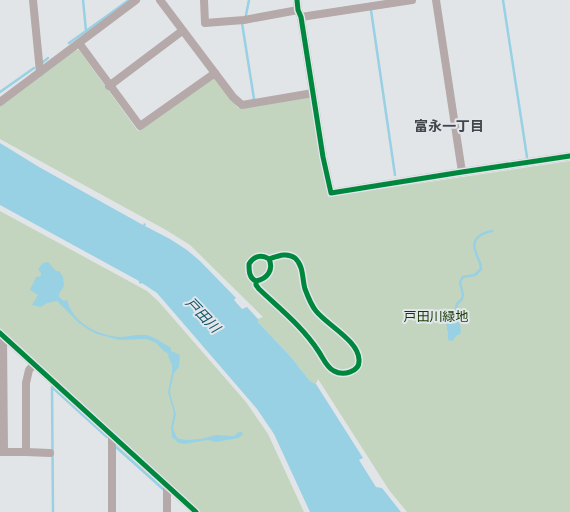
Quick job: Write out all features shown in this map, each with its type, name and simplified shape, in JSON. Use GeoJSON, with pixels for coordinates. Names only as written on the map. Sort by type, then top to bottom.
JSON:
{"type":"FeatureCollection","features":[{"type":"Feature","properties":{"kind":"street"},"geometry":{"type":"LineString","coordinates":[[33,0],[40,72]]}},
{"type":"Feature","properties":{"kind":"street"},"geometry":{"type":"LineString","coordinates":[[0,102],[136,0]]}},
{"type":"Feature","properties":{"kind":"street"},"geometry":{"type":"LineString","coordinates":[[160,0],[232,97],[242,105],[313,93]]}},
{"type":"Feature","properties":{"kind":"street"},"geometry":{"type":"LineString","coordinates":[[204,0],[205,23],[300,14],[412,0]]}},
{"type":"Feature","properties":{"kind":"street"},"geometry":{"type":"LineString","coordinates":[[297,0],[323,157],[331,193],[570,156]]}},
{"type":"Feature","properties":{"kind":"street"},"geometry":{"type":"LineString","coordinates":[[436,0],[462,172]]}},
{"type":"Feature","properties":{"kind":"street"},"geometry":{"type":"LineString","coordinates":[[109,86],[182,30]]}},
{"type":"Feature","properties":{"kind":"street"},"geometry":{"type":"LineString","coordinates":[[79,43],[109,86],[140,126],[215,73]]}},
{"type":"Feature","properties":{"kind":"street"},"geometry":{"type":"LineString","coordinates":[[1,334],[196,512]]}},
{"type":"Feature","properties":{"kind":"street"},"geometry":{"type":"LineString","coordinates":[[1,334],[2,452],[50,453]]}},
{"type":"Feature","properties":{"kind":"street"},"geometry":{"type":"LineString","coordinates":[[26,452],[26,383],[29,370],[34,364]]}},
{"type":"Feature","properties":{"kind":"street"},"geometry":{"type":"LineString","coordinates":[[112,436],[112,512]]}},
{"type":"Feature","properties":{"kind":"street"},"geometry":{"type":"LineString","coordinates":[[167,486],[167,512]]}},
{"type":"Feature","properties":{"kind":"green space","name":"戸田川緑地"},"geometry":{"type":"Polygon","coordinates":[[[73,50],[79,50],[138,131],[215,76],[238,108],[312,96],[328,197],[570,161],[570,512],[407,512],[389,490],[318,379],[316,384],[310,381],[291,357],[258,322],[258,319],[263,317],[190,245],[166,230],[0,139],[0,105],[73,50]]]}},
{"type":"Feature","properties":{"kind":"green space"},"geometry":{"type":"Polygon","coordinates":[[[0,211],[147,291],[159,302],[246,402],[268,434],[304,512],[201,512],[0,328],[0,211]]]}},
{"type":"Feature","properties":{"kind":"water","name":"戸田川"},"geometry":{"type":"Polygon","coordinates":[[[0,143],[39,167],[143,225],[144,223],[146,224],[145,226],[170,239],[200,261],[236,298],[234,300],[242,309],[247,307],[258,319],[258,322],[291,357],[310,381],[316,384],[363,458],[359,460],[376,487],[382,488],[401,512],[310,512],[274,434],[257,409],[157,293],[142,283],[139,283],[139,281],[0,205],[0,143]]]}},
{"type":"Feature","properties":{"kind":"water"},"geometry":{"type":"Polygon","coordinates":[[[48,262],[56,271],[59,271],[63,277],[64,286],[59,294],[59,297],[64,301],[67,300],[75,315],[88,327],[95,331],[112,336],[121,337],[146,335],[159,340],[171,348],[171,351],[180,355],[179,367],[174,373],[170,391],[176,414],[173,428],[179,439],[201,439],[216,435],[234,436],[239,432],[242,432],[243,434],[238,438],[216,442],[208,440],[184,444],[179,443],[172,437],[171,427],[174,413],[168,392],[172,372],[172,365],[168,356],[169,355],[156,343],[147,339],[120,340],[97,334],[79,323],[57,301],[47,303],[41,307],[32,305],[38,295],[30,290],[36,277],[41,276],[38,269],[43,263],[48,262]]]}},
{"type":"Feature","properties":{"kind":"water"},"geometry":{"type":"Polygon","coordinates":[[[455,313],[457,315],[456,320],[460,324],[461,332],[452,341],[448,340],[446,322],[449,321],[449,318],[452,318],[452,314],[455,313]]]}},
{"type":"Feature","properties":{"kind":"waterway"},"geometry":{"type":"LineString","coordinates":[[69,43],[86,31],[83,0]]}},
{"type":"Feature","properties":{"kind":"waterway"},"geometry":{"type":"LineString","coordinates":[[86,31],[129,0]]}},
{"type":"Feature","properties":{"kind":"waterway"},"geometry":{"type":"LineString","coordinates":[[246,15],[249,0]]}},
{"type":"Feature","properties":{"kind":"waterway"},"geometry":{"type":"LineString","coordinates":[[503,0],[527,157]]}},
{"type":"Feature","properties":{"kind":"waterway"},"geometry":{"type":"LineString","coordinates":[[371,10],[395,175]]}},
{"type":"Feature","properties":{"kind":"waterway"},"geometry":{"type":"LineString","coordinates":[[242,23],[254,99]]}},
{"type":"Feature","properties":{"kind":"waterway"},"geometry":{"type":"LineString","coordinates":[[42,63],[48,58]]}},
{"type":"Feature","properties":{"kind":"waterway"},"geometry":{"type":"LineString","coordinates":[[0,92],[34,68]]}},
{"type":"Feature","properties":{"kind":"waterway"},"geometry":{"type":"LineString","coordinates":[[455,313],[457,304],[462,299],[463,295],[460,282],[463,277],[475,275],[481,269],[474,244],[481,235],[492,231]]}},
{"type":"Feature","properties":{"kind":"waterway"},"geometry":{"type":"LineString","coordinates":[[53,512],[52,387],[107,437]]}},
{"type":"Feature","properties":{"kind":"waterway"},"geometry":{"type":"LineString","coordinates":[[115,446],[163,489]]}},
{"type":"Feature","properties":{"kind":"cycle path"},"geometry":{"type":"LineString","coordinates":[[297,0],[323,157],[331,193],[570,156]]}},
{"type":"Feature","properties":{"kind":"cycle path"},"geometry":{"type":"LineString","coordinates":[[256,281],[266,276],[270,270],[271,267],[269,259],[286,255],[295,258],[300,265],[308,298],[316,311],[354,346],[358,353],[359,364],[357,367],[346,373],[332,370],[306,334],[259,289],[256,285],[256,281],[249,272],[249,264],[253,259],[260,256],[269,259]]}},
{"type":"Feature","properties":{"kind":"cycle path"},"geometry":{"type":"LineString","coordinates":[[0,333],[196,512]]}},
{"type":"Feature","properties":{"kind":"district","name":"富永一丁目"},"geometry":{"type":"Point","coordinates":[449,126]}}]}
